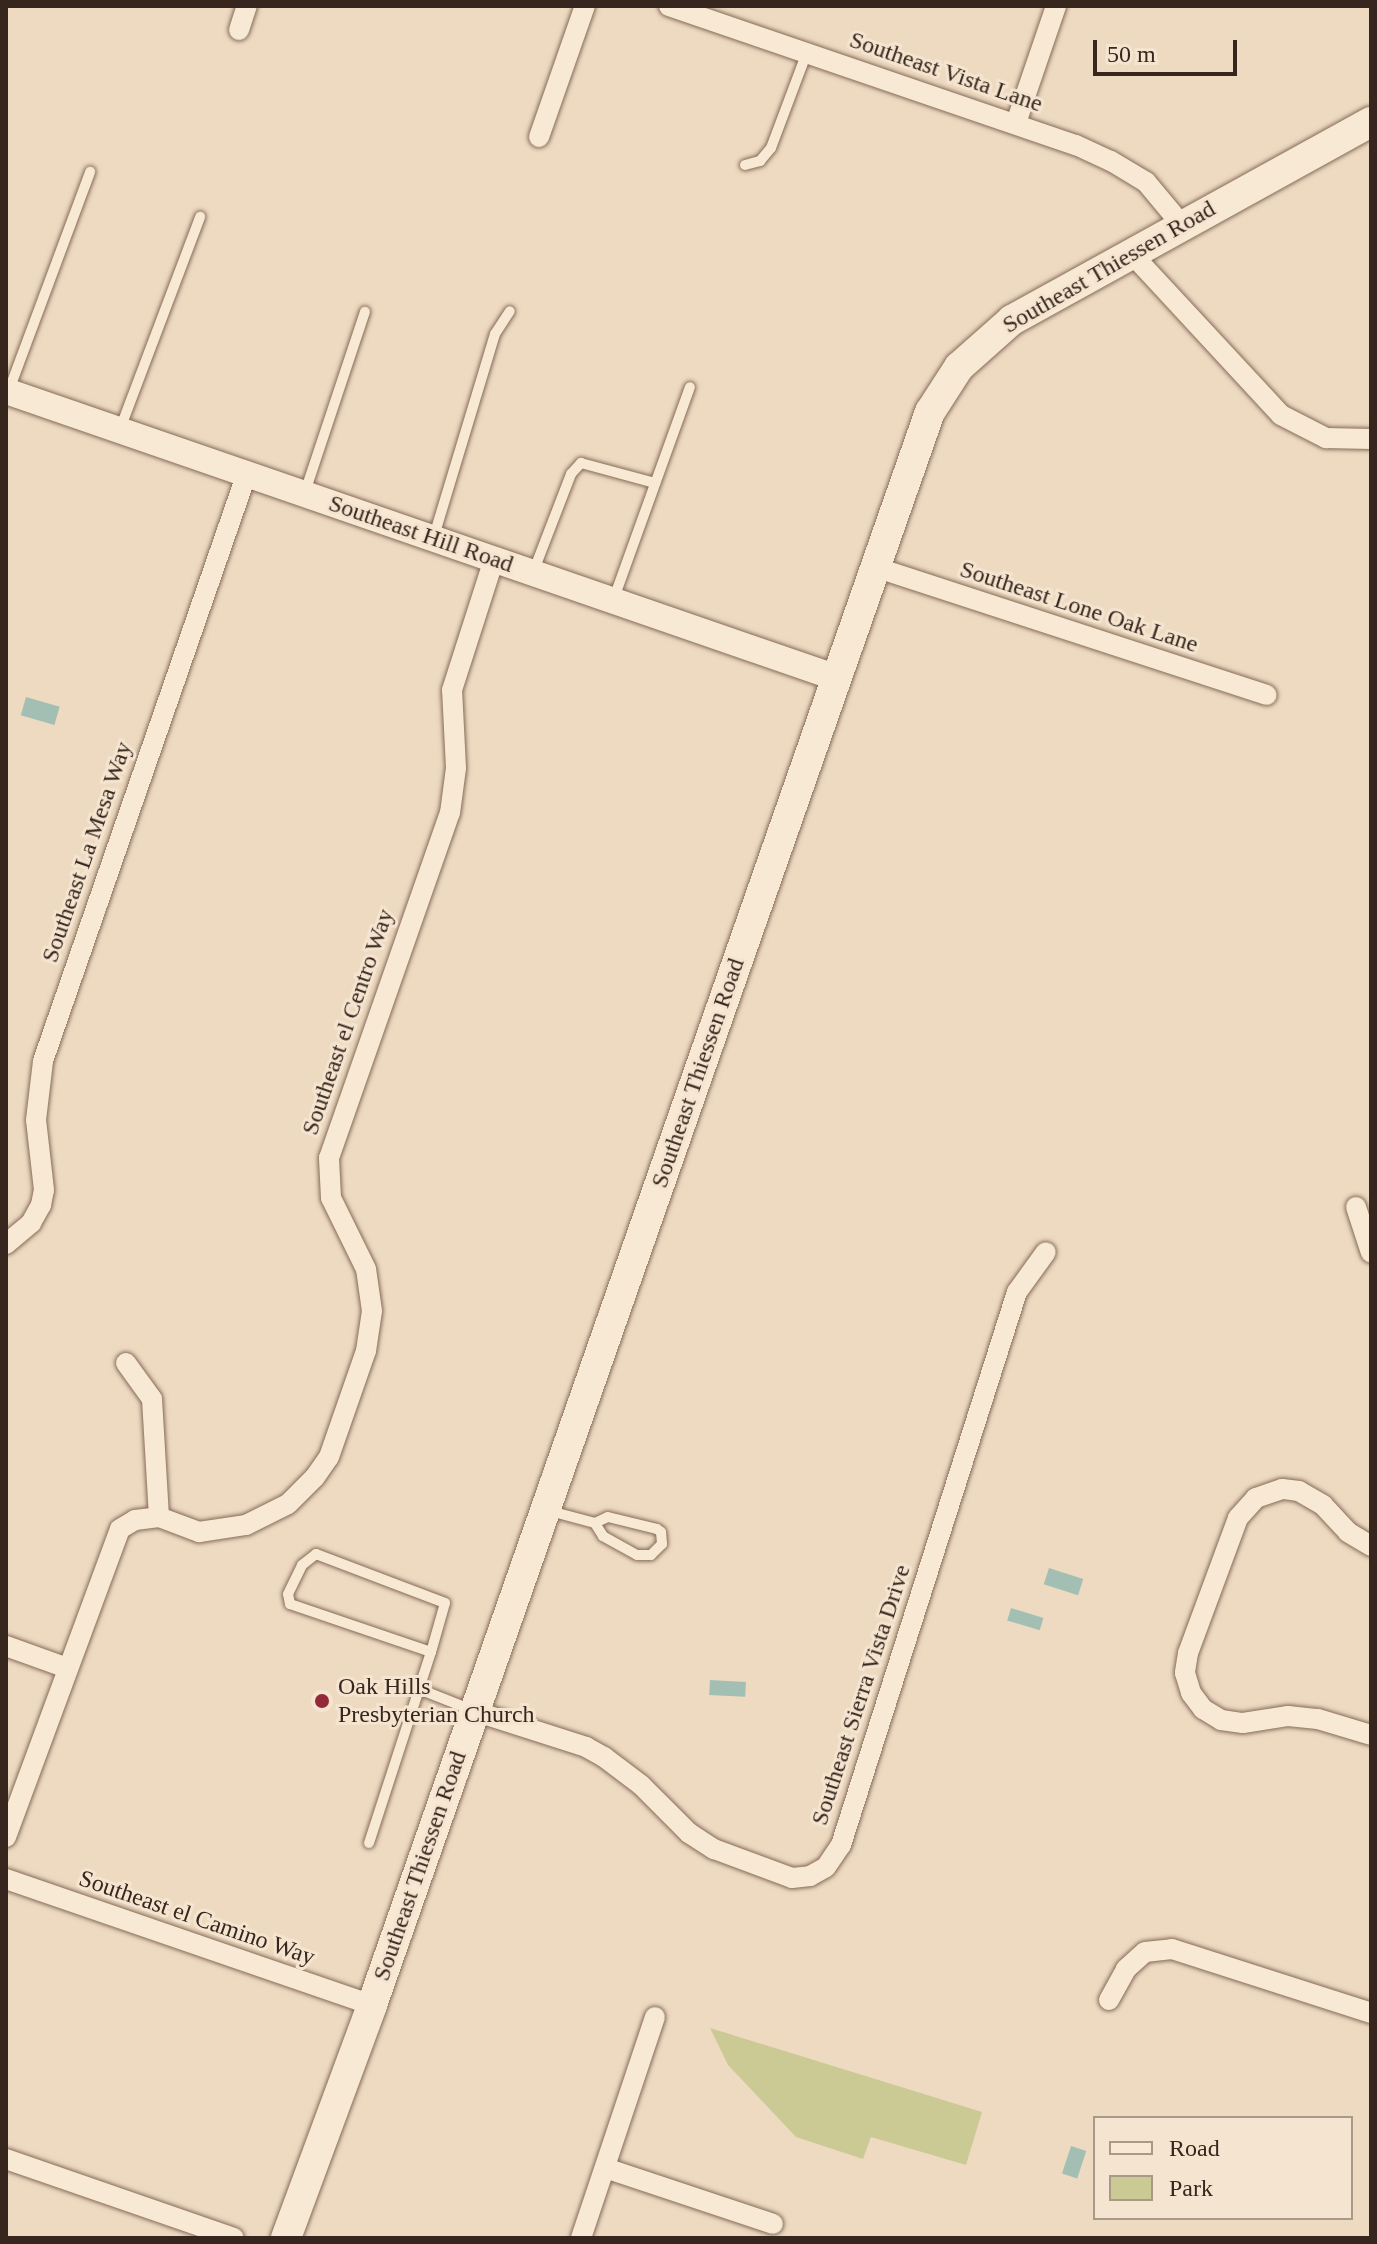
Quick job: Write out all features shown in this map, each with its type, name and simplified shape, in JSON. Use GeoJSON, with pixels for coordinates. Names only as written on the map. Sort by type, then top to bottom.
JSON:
{"type":"FeatureCollection","features":[{"type":"Feature","properties":{"kind":"main road","name":"Southeast Thiessen Road"},"geometry":{"type":"LineString","coordinates":[[286,2238],[372,2005],[930,412],[959,367],[1012,320],[1371,122]]}},
{"type":"Feature","properties":{"kind":"street"},"geometry":{"type":"LineString","coordinates":[[239,30],[247,6]]}},
{"type":"Feature","properties":{"kind":"street"},"geometry":{"type":"LineString","coordinates":[[539,137],[585,6]]}},
{"type":"Feature","properties":{"kind":"street","name":"Southeast Vista Lane"},"geometry":{"type":"LineString","coordinates":[[669,6],[1016,123],[1130,170],[1158,192],[1182,225]]}},
{"type":"Feature","properties":{"kind":"street"},"geometry":{"type":"LineString","coordinates":[[1016,123],[1056,6]]}},
{"type":"Feature","properties":{"kind":"street"},"geometry":{"type":"LineString","coordinates":[[1131,253],[1281,415],[1326,438],[1371,439]]}},
{"type":"Feature","properties":{"kind":"street","name":"Southeast Hill Road"},"geometry":{"type":"LineString","coordinates":[[7,392],[837,678]]}},
{"type":"Feature","properties":{"kind":"street","name":"Southeast La Mesa Way"},"geometry":{"type":"LineString","coordinates":[[6,1244],[31,1223],[41,1205],[44,1190],[36,1120],[43,1061],[247,473]]}},
{"type":"Feature","properties":{"kind":"street","name":"Southeast el Centro Way"},"geometry":{"type":"LineString","coordinates":[[159,1517],[199,1532],[218,1532],[246,1525],[288,1504],[315,1477],[329,1457],[366,1351],[372,1311],[366,1269],[339,1221],[331,1198],[329,1158],[450,813],[456,768],[452,690],[494,559]]}},
{"type":"Feature","properties":{"kind":"street","name":"Southeast Lone Oak Lane"},"geometry":{"type":"LineString","coordinates":[[875,567],[1267,695]]}},
{"type":"Feature","properties":{"kind":"street"},"geometry":{"type":"LineString","coordinates":[[1356,1207],[1371,1253]]}},
{"type":"Feature","properties":{"kind":"street","name":"Southeast Sierra Vista Drive"},"geometry":{"type":"LineString","coordinates":[[474,1711],[604,1757],[641,1785],[689,1833],[714,1849],[792,1878],[810,1876],[826,1867],[841,1845],[1017,1292],[1046,1252]]}},
{"type":"Feature","properties":{"kind":"street"},"geometry":{"type":"LineString","coordinates":[[6,1837],[120,1529],[135,1520],[159,1517],[152,1399],[126,1363]]}},
{"type":"Feature","properties":{"kind":"street"},"geometry":{"type":"LineString","coordinates":[[1371,1546],[1348,1532],[1323,1505],[1299,1491],[1282,1489],[1256,1498],[1238,1518],[1188,1653],[1185,1673],[1191,1693],[1203,1709],[1221,1720],[1243,1723],[1288,1716],[1318,1719],[1371,1735]]}},
{"type":"Feature","properties":{"kind":"street"},"geometry":{"type":"LineString","coordinates":[[6,1646],[67,1668]]}},
{"type":"Feature","properties":{"kind":"street","name":"Southeast el Camino Way"},"geometry":{"type":"LineString","coordinates":[[6,1879],[372,2005]]}},
{"type":"Feature","properties":{"kind":"street"},"geometry":{"type":"LineString","coordinates":[[1109,2000],[1126,1969],[1145,1952],[1172,1949],[1371,2013]]}},
{"type":"Feature","properties":{"kind":"street"},"geometry":{"type":"LineString","coordinates":[[581,2238],[655,2017]]}},
{"type":"Feature","properties":{"kind":"street"},"geometry":{"type":"LineString","coordinates":[[6,2159],[234,2238]]}},
{"type":"Feature","properties":{"kind":"street"},"geometry":{"type":"LineString","coordinates":[[605,2168],[773,2224]]}},
{"type":"Feature","properties":{"kind":"lane"},"geometry":{"type":"LineString","coordinates":[[745,165],[760,161],[771,148],[807,52]]}},
{"type":"Feature","properties":{"kind":"lane"},"geometry":{"type":"LineString","coordinates":[[7,392],[90,172]]}},
{"type":"Feature","properties":{"kind":"lane"},"geometry":{"type":"LineString","coordinates":[[119,430],[200,217]]}},
{"type":"Feature","properties":{"kind":"lane"},"geometry":{"type":"LineString","coordinates":[[433,538],[495,334],[510,311]]}},
{"type":"Feature","properties":{"kind":"lane"},"geometry":{"type":"LineString","coordinates":[[304,494],[365,312]]}},
{"type":"Feature","properties":{"kind":"lane"},"geometry":{"type":"LineString","coordinates":[[613,600],[690,387]]}},
{"type":"Feature","properties":{"kind":"lane"},"geometry":{"type":"LineString","coordinates":[[534,573],[571,474],[581,463],[655,483]]}},
{"type":"Feature","properties":{"kind":"lane"},"geometry":{"type":"LineString","coordinates":[[544,1510],[595,1523],[608,1517],[658,1529],[662,1544],[651,1555],[637,1555],[603,1536],[595,1523]]}},
{"type":"Feature","properties":{"kind":"lane"},"geometry":{"type":"LineString","coordinates":[[369,1843],[431,1652],[445,1603],[316,1554],[302,1565],[288,1594],[290,1604],[431,1652]]}},
{"type":"Feature","properties":{"kind":"lane"},"geometry":{"type":"LineString","coordinates":[[419,1689],[474,1711]]}},
{"type":"Feature","properties":{"kind":"green space"},"geometry":{"type":"Polygon","coordinates":[[[710,2028],[982,2112],[966,2165],[871,2137],[863,2159],[796,2137],[728,2065],[710,2028]]]}},
{"type":"Feature","properties":{"kind":"shaded area"},"geometry":{"type":"Polygon","coordinates":[[[26,697],[60,707],[54,725],[21,715],[26,697]]]}},
{"type":"Feature","properties":{"kind":"shaded area"},"geometry":{"type":"Polygon","coordinates":[[[1049,1568],[1083,1579],[1078,1595],[1044,1584],[1049,1568]]]}},
{"type":"Feature","properties":{"kind":"shaded area"},"geometry":{"type":"Polygon","coordinates":[[[1011,1608],[1044,1618],[1040,1630],[1007,1620],[1011,1608]]]}},
{"type":"Feature","properties":{"kind":"shaded area"},"geometry":{"type":"Polygon","coordinates":[[[710,1680],[746,1682],[745,1697],[709,1695],[710,1680]]]}},
{"type":"Feature","properties":{"kind":"shaded area"},"geometry":{"type":"Polygon","coordinates":[[[1071,2146],[1086,2151],[1077,2179],[1062,2174],[1071,2146]]]}},
{"type":"Feature","properties":{"kind":"place","name":"Oak Hills Presbyterian Church"},"geometry":{"type":"Point","coordinates":[322,1701]}}]}
